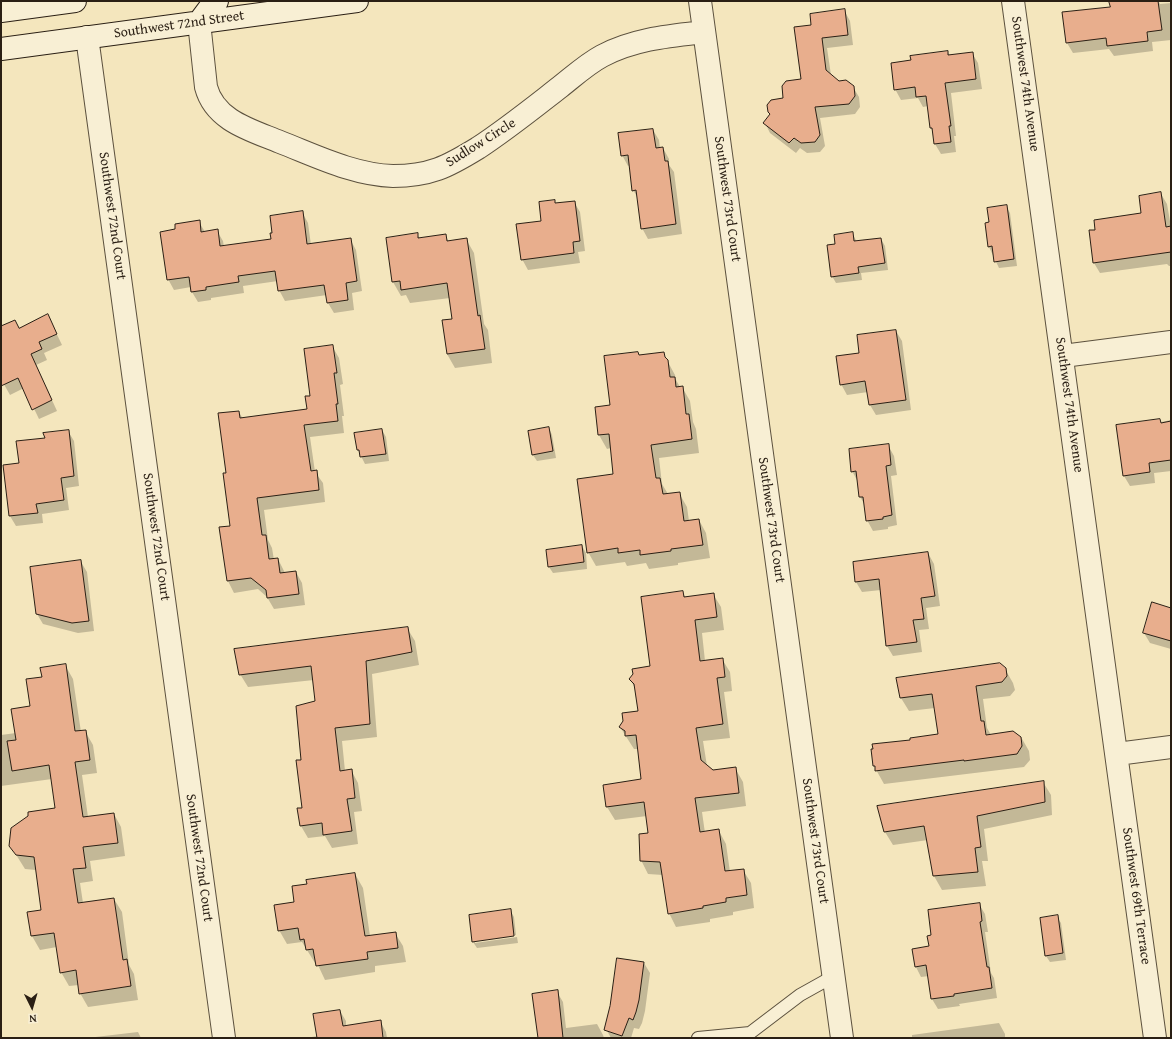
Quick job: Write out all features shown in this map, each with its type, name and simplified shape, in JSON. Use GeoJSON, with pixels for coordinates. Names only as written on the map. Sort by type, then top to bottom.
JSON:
{"type":"FeatureCollection","features":[{"type":"Feature","properties":{"kind":"street"},"geometry":{"type":"LineString","coordinates":[[1,11],[75,1]]}},
{"type":"Feature","properties":{"kind":"street"},"geometry":{"type":"LineString","coordinates":[[199,22],[216,1]]}},
{"type":"Feature","properties":{"kind":"street","name":"Southwest 72nd Street"},"geometry":{"type":"LineString","coordinates":[[1,49],[357,1]]}},
{"type":"Feature","properties":{"kind":"street","name":"Southwest 73rd Court"},"geometry":{"type":"LineString","coordinates":[[700,1],[842,1038]]}},
{"type":"Feature","properties":{"kind":"street","name":"Southwest 74th Avenue"},"geometry":{"type":"LineString","coordinates":[[1013,1],[1063,356],[1116,754]]}},
{"type":"Feature","properties":{"kind":"street","name":"Sudlow Circle"},"geometry":{"type":"LineString","coordinates":[[199,22],[208,95],[213,104],[227,118],[322,158],[361,171],[378,175],[394,176],[422,173],[436,170],[450,164],[499,134],[589,64],[612,51],[630,44],[651,39],[704,32]]}},
{"type":"Feature","properties":{"kind":"street","name":"Southwest 72nd Court"},"geometry":{"type":"LineString","coordinates":[[88,37],[224,1038]]}},
{"type":"Feature","properties":{"kind":"street"},"geometry":{"type":"LineString","coordinates":[[1063,356],[1171,342]]}},
{"type":"Feature","properties":{"kind":"street"},"geometry":{"type":"LineString","coordinates":[[1116,754],[1171,747]]}},
{"type":"Feature","properties":{"kind":"street","name":"Southwest 69th Terrace"},"geometry":{"type":"LineString","coordinates":[[1116,754],[1155,1038]]}},
{"type":"Feature","properties":{"kind":"lane"},"geometry":{"type":"LineString","coordinates":[[698,1038],[750,1033],[800,996],[834,976]]}},
{"type":"Feature","properties":{"kind":"building"},"geometry":{"type":"Polygon","coordinates":[[[1109,1],[1158,1],[1162,30],[1147,32],[1148,41],[1107,46],[1106,38],[1066,43],[1062,12],[1110,7],[1109,1]]]}},
{"type":"Feature","properties":{"kind":"building"},"geometry":{"type":"Polygon","coordinates":[[[845,9],[848,35],[822,38],[826,70],[839,81],[846,80],[854,86],[855,96],[849,104],[815,107],[820,135],[815,142],[801,143],[794,138],[789,143],[763,123],[770,114],[768,112],[767,105],[771,100],[783,98],[782,86],[786,81],[801,79],[794,27],[811,25],[810,14],[845,9]]]}},
{"type":"Feature","properties":{"kind":"building"},"geometry":{"type":"Polygon","coordinates":[[[948,51],[948,55],[973,52],[976,79],[945,83],[951,126],[949,126],[951,142],[934,144],[932,128],[930,128],[926,96],[916,97],[915,87],[894,90],[891,63],[911,60],[910,56],[948,51]]]}},
{"type":"Feature","properties":{"kind":"building"},"geometry":{"type":"Polygon","coordinates":[[[653,129],[656,148],[663,147],[665,161],[668,161],[676,224],[641,229],[636,190],[632,191],[628,155],[621,156],[618,133],[653,129]]]}},
{"type":"Feature","properties":{"kind":"building"},"geometry":{"type":"Polygon","coordinates":[[[1161,192],[1166,227],[1171,226],[1171,252],[1093,263],[1089,230],[1095,230],[1094,220],[1141,213],[1139,196],[1161,192]]]}},
{"type":"Feature","properties":{"kind":"building"},"geometry":{"type":"Polygon","coordinates":[[[555,200],[555,203],[575,201],[580,241],[573,242],[574,253],[521,260],[516,224],[541,221],[539,202],[555,200]]]}},
{"type":"Feature","properties":{"kind":"building"},"geometry":{"type":"Polygon","coordinates":[[[1007,205],[1014,259],[994,262],[992,246],[988,247],[985,223],[989,222],[987,208],[1007,205]]]}},
{"type":"Feature","properties":{"kind":"building"},"geometry":{"type":"Polygon","coordinates":[[[303,211],[307,244],[351,238],[357,281],[346,283],[348,300],[327,303],[324,285],[278,291],[275,271],[238,276],[239,282],[206,287],[206,290],[191,292],[189,277],[167,280],[160,232],[175,229],[175,224],[200,220],[201,232],[218,229],[220,246],[271,239],[270,233],[272,233],[270,216],[303,211]]]}},
{"type":"Feature","properties":{"kind":"building"},"geometry":{"type":"Polygon","coordinates":[[[853,232],[854,241],[881,238],[885,263],[858,267],[859,273],[831,277],[827,245],[835,244],[834,235],[853,232]]]}},
{"type":"Feature","properties":{"kind":"building"},"geometry":{"type":"Polygon","coordinates":[[[418,233],[418,238],[446,234],[447,241],[467,238],[478,316],[480,315],[485,349],[447,354],[442,320],[452,319],[447,283],[401,290],[400,281],[392,282],[386,238],[418,233]]]}},
{"type":"Feature","properties":{"kind":"building"},"geometry":{"type":"Polygon","coordinates":[[[48,314],[57,334],[39,342],[42,349],[31,354],[52,400],[32,410],[18,378],[1,386],[1,326],[15,320],[19,328],[48,314]]]}},
{"type":"Feature","properties":{"kind":"building"},"geometry":{"type":"Polygon","coordinates":[[[896,330],[906,400],[869,405],[865,381],[840,385],[836,356],[859,353],[857,335],[896,330]]]}},
{"type":"Feature","properties":{"kind":"building"},"geometry":{"type":"Polygon","coordinates":[[[333,345],[337,373],[334,373],[338,404],[336,404],[338,421],[304,425],[311,471],[317,470],[319,490],[257,498],[262,535],[266,535],[269,559],[278,558],[280,573],[296,571],[299,594],[267,598],[266,590],[251,578],[227,581],[219,527],[230,526],[223,473],[226,473],[218,413],[239,411],[240,418],[307,409],[305,396],[310,396],[304,349],[333,345]]]}},
{"type":"Feature","properties":{"kind":"building"},"geometry":{"type":"Polygon","coordinates":[[[638,352],[639,355],[664,352],[665,357],[668,360],[670,377],[675,377],[676,387],[683,386],[686,414],[689,414],[692,439],[651,445],[656,478],[660,478],[663,494],[680,492],[684,521],[699,519],[703,545],[640,555],[640,550],[618,553],[618,548],[587,553],[577,479],[613,474],[609,434],[598,435],[595,407],[610,405],[604,356],[638,352]]]}},
{"type":"Feature","properties":{"kind":"building"},"geometry":{"type":"Polygon","coordinates":[[[1160,419],[1161,423],[1171,421],[1171,460],[1149,463],[1150,472],[1123,476],[1116,425],[1160,419]]]}},
{"type":"Feature","properties":{"kind":"building"},"geometry":{"type":"Polygon","coordinates":[[[549,427],[553,451],[532,455],[528,431],[549,427]]]}},
{"type":"Feature","properties":{"kind":"building"},"geometry":{"type":"Polygon","coordinates":[[[382,429],[386,454],[360,457],[359,450],[357,450],[354,433],[382,429]]]}},
{"type":"Feature","properties":{"kind":"building"},"geometry":{"type":"Polygon","coordinates":[[[69,430],[74,476],[61,478],[64,500],[36,504],[38,513],[9,516],[3,465],[19,463],[16,441],[45,438],[43,433],[69,430]]]}},
{"type":"Feature","properties":{"kind":"building"},"geometry":{"type":"Polygon","coordinates":[[[889,444],[891,465],[886,466],[892,515],[883,517],[883,519],[866,521],[863,497],[859,497],[856,471],[851,472],[849,449],[889,444]]]}},
{"type":"Feature","properties":{"kind":"building"},"geometry":{"type":"Polygon","coordinates":[[[582,545],[584,562],[548,567],[546,550],[582,545]]]}},
{"type":"Feature","properties":{"kind":"building"},"geometry":{"type":"Polygon","coordinates":[[[928,552],[935,596],[921,598],[924,619],[913,620],[917,642],[886,646],[879,579],[855,582],[853,562],[928,552]]]}},
{"type":"Feature","properties":{"kind":"building"},"geometry":{"type":"Polygon","coordinates":[[[81,560],[89,621],[72,623],[36,614],[30,567],[81,560]]]}},
{"type":"Feature","properties":{"kind":"building"},"geometry":{"type":"Polygon","coordinates":[[[683,591],[684,597],[714,593],[717,617],[695,620],[700,661],[723,658],[725,677],[717,678],[723,724],[696,728],[701,760],[713,770],[736,767],[739,793],[695,798],[700,832],[719,829],[725,871],[744,869],[747,895],[726,898],[726,902],[703,906],[703,908],[668,914],[660,862],[640,861],[639,834],[648,833],[644,802],[606,807],[603,785],[641,779],[636,735],[625,736],[625,731],[619,727],[623,721],[622,713],[638,711],[634,684],[629,679],[633,674],[632,669],[650,666],[641,597],[683,591]]]}},
{"type":"Feature","properties":{"kind":"building"},"geometry":{"type":"Polygon","coordinates":[[[1152,602],[1171,608],[1171,641],[1143,633],[1152,602]]]}},
{"type":"Feature","properties":{"kind":"building"},"geometry":{"type":"Polygon","coordinates":[[[408,627],[412,652],[366,661],[370,724],[335,728],[340,771],[352,769],[355,798],[347,799],[352,831],[323,835],[322,823],[300,826],[297,808],[302,808],[296,760],[301,760],[296,706],[315,701],[311,666],[239,675],[234,649],[408,627]]]}},
{"type":"Feature","properties":{"kind":"building"},"geometry":{"type":"Polygon","coordinates":[[[1000,663],[1006,668],[1007,676],[1002,682],[976,686],[981,721],[984,721],[986,735],[1013,731],[1021,737],[1022,746],[1017,754],[875,771],[871,749],[873,749],[872,744],[910,740],[910,738],[938,734],[932,694],[900,698],[896,678],[1000,663]]]}},
{"type":"Feature","properties":{"kind":"building"},"geometry":{"type":"Polygon","coordinates":[[[66,664],[75,731],[86,730],[90,760],[75,762],[83,817],[114,813],[118,843],[83,847],[86,868],[73,869],[78,903],[114,898],[123,960],[127,959],[131,986],[79,994],[76,970],[60,973],[54,933],[31,936],[27,912],[41,910],[34,857],[16,855],[9,846],[11,828],[28,816],[28,812],[55,808],[49,765],[12,771],[7,741],[16,740],[11,709],[30,706],[26,679],[42,677],[40,668],[66,664]]]}},
{"type":"Feature","properties":{"kind":"building"},"geometry":{"type":"Polygon","coordinates":[[[1044,781],[1045,802],[977,816],[981,847],[975,848],[978,872],[933,876],[924,826],[884,832],[877,806],[1044,781]]]}},
{"type":"Feature","properties":{"kind":"building"},"geometry":{"type":"Polygon","coordinates":[[[355,873],[365,936],[396,932],[398,948],[367,952],[368,959],[316,966],[313,949],[306,950],[304,939],[300,940],[298,928],[278,931],[274,905],[294,902],[292,886],[307,884],[306,880],[355,873]]]}},
{"type":"Feature","properties":{"kind":"building"},"geometry":{"type":"Polygon","coordinates":[[[980,903],[982,921],[980,922],[992,988],[931,999],[926,965],[915,967],[912,949],[929,946],[927,936],[931,935],[928,910],[980,903]]]}},
{"type":"Feature","properties":{"kind":"building"},"geometry":{"type":"Polygon","coordinates":[[[511,909],[514,936],[472,942],[469,915],[511,909]]]}},
{"type":"Feature","properties":{"kind":"building"},"geometry":{"type":"Polygon","coordinates":[[[1058,915],[1063,953],[1045,956],[1040,918],[1058,915]]]}},
{"type":"Feature","properties":{"kind":"building"},"geometry":{"type":"Polygon","coordinates":[[[617,958],[644,962],[636,1012],[633,1020],[629,1018],[622,1036],[604,1030],[610,1006],[617,958]]]}},
{"type":"Feature","properties":{"kind":"building"},"geometry":{"type":"Polygon","coordinates":[[[558,990],[563,1038],[538,1038],[532,994],[558,990]]]}},
{"type":"Feature","properties":{"kind":"building"},"geometry":{"type":"Polygon","coordinates":[[[340,1010],[343,1026],[381,1020],[383,1038],[317,1038],[313,1014],[340,1010]]]}}]}
